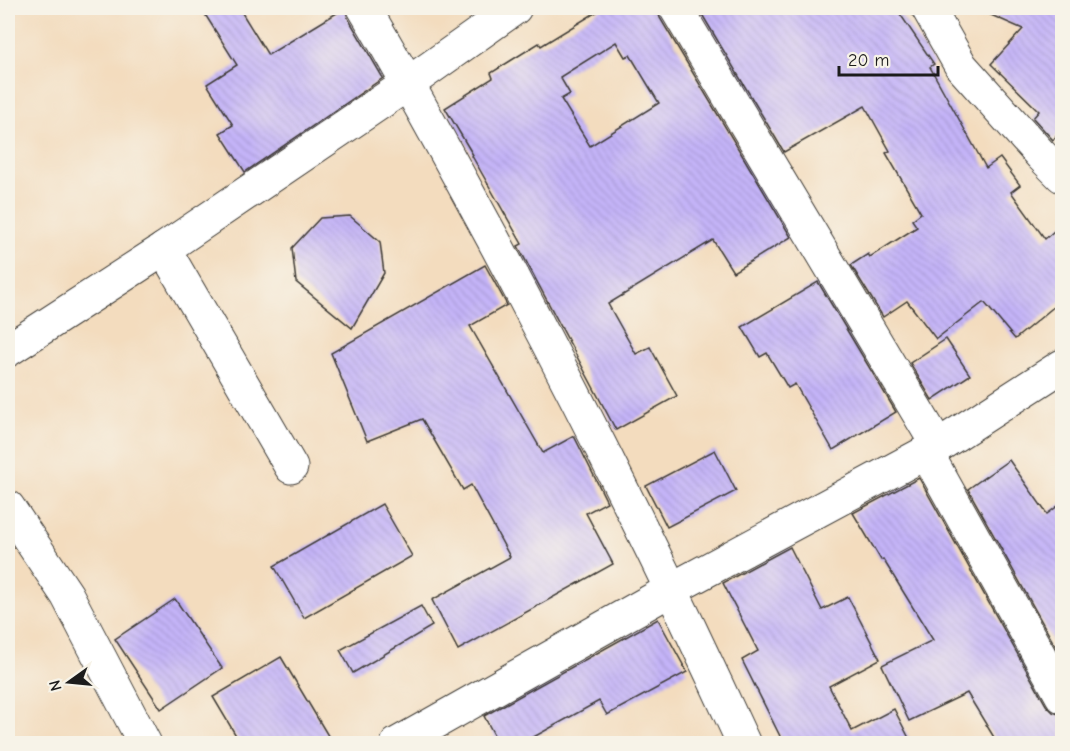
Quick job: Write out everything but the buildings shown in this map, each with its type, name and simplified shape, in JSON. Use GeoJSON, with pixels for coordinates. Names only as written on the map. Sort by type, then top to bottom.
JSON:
{"type":"FeatureCollection","features":[{"type":"Feature","properties":{"kind":"street"},"geometry":{"type":"LineString","coordinates":[[364,8],[409,83],[552,349],[672,589],[744,744]]}},
{"type":"Feature","properties":{"kind":"street"},"geometry":{"type":"LineString","coordinates":[[8,350],[164,249],[409,83],[515,8]]}},
{"type":"Feature","properties":{"kind":"street"},"geometry":{"type":"LineString","coordinates":[[676,8],[932,449],[1062,696]]}},
{"type":"Feature","properties":{"kind":"street"},"geometry":{"type":"LineString","coordinates":[[928,8],[961,66],[1062,176]]}},
{"type":"Feature","properties":{"kind":"street"},"geometry":{"type":"LineString","coordinates":[[164,249],[291,467]]}},
{"type":"Feature","properties":{"kind":"street"},"geometry":{"type":"LineString","coordinates":[[397,744],[672,589],[932,449],[1062,366]]}},
{"type":"Feature","properties":{"kind":"street"},"geometry":{"type":"LineString","coordinates":[[8,507],[66,595],[145,744]]}}]}
